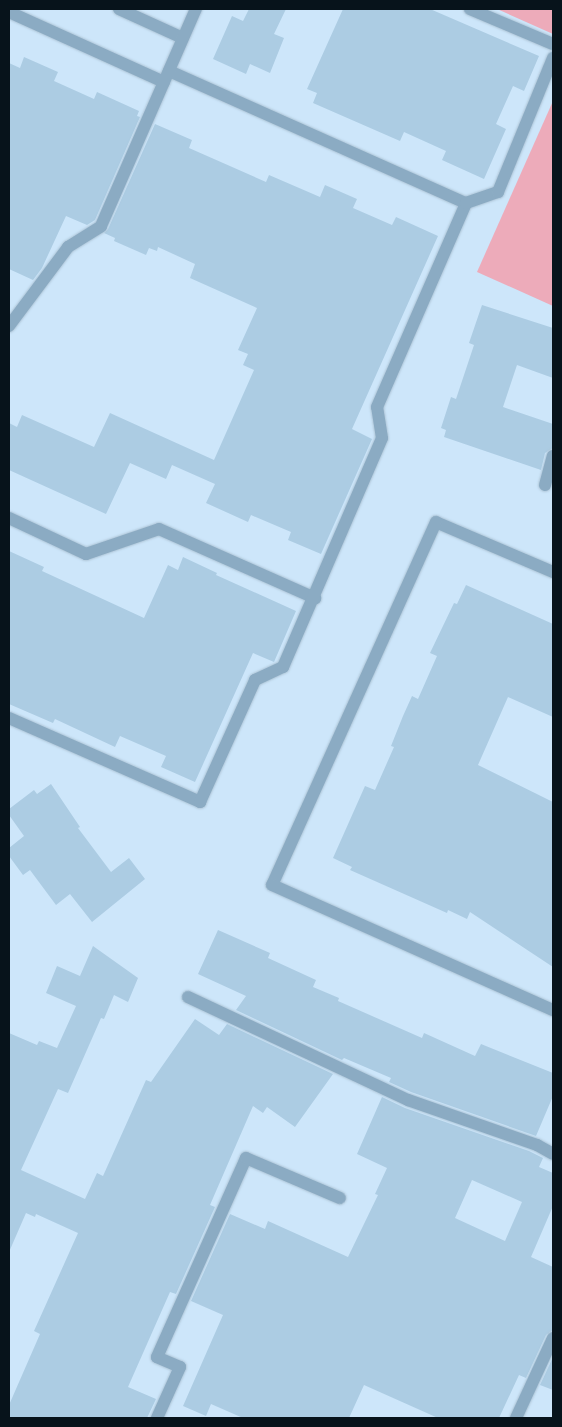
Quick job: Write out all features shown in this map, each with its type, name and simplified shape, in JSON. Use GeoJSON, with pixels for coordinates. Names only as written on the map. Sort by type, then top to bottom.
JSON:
{"type":"FeatureCollection","features":[{"type":"Feature","properties":{"kind":"lane"},"geometry":{"type":"LineString","coordinates":[[119,9],[183,38]]}},
{"type":"Feature","properties":{"kind":"lane"},"geometry":{"type":"LineString","coordinates":[[9,326],[68,247],[101,226],[196,9]]}},
{"type":"Feature","properties":{"kind":"lane"},"geometry":{"type":"LineString","coordinates":[[470,9],[553,44]]}},
{"type":"Feature","properties":{"kind":"lane"},"geometry":{"type":"LineString","coordinates":[[9,12],[466,203],[498,192],[553,58]]}},
{"type":"Feature","properties":{"kind":"lane"},"geometry":{"type":"LineString","coordinates":[[9,718],[200,802],[254,680],[283,667],[314,598],[382,438],[377,407],[466,203]]}},
{"type":"Feature","properties":{"kind":"lane"},"geometry":{"type":"LineString","coordinates":[[545,485],[553,456]]}},
{"type":"Feature","properties":{"kind":"lane"},"geometry":{"type":"LineString","coordinates":[[9,518],[86,554],[159,529],[314,598]]}},
{"type":"Feature","properties":{"kind":"lane"},"geometry":{"type":"LineString","coordinates":[[553,572],[436,522],[272,885],[553,1010]]}},
{"type":"Feature","properties":{"kind":"lane"},"geometry":{"type":"LineString","coordinates":[[188,997],[408,1100],[537,1145],[553,1154]]}},
{"type":"Feature","properties":{"kind":"lane"},"geometry":{"type":"LineString","coordinates":[[157,1418],[180,1367],[156,1357],[246,1158],[340,1198]]}},
{"type":"Feature","properties":{"kind":"lane"},"geometry":{"type":"LineString","coordinates":[[516,1418],[553,1338]]}},
{"type":"Feature","properties":{"kind":"shaded area"},"geometry":{"type":"Polygon","coordinates":[[[497,9],[553,9],[553,34],[497,9]]]}},
{"type":"Feature","properties":{"kind":"shaded area"},"geometry":{"type":"Polygon","coordinates":[[[553,101],[553,306],[477,272],[553,101]]]}},
{"type":"Feature","properties":{"kind":"building"},"geometry":{"type":"Polygon","coordinates":[[[249,9],[286,9],[274,34],[284,38],[270,73],[250,64],[246,74],[213,59],[232,16],[243,21],[249,9]]]}},
{"type":"Feature","properties":{"kind":"building"},"geometry":{"type":"Polygon","coordinates":[[[343,9],[430,9],[539,56],[524,91],[513,86],[496,124],[506,129],[484,179],[442,160],[446,151],[404,132],[400,141],[313,103],[317,93],[307,89],[343,9]]]}},
{"type":"Feature","properties":{"kind":"building"},"geometry":{"type":"Polygon","coordinates":[[[24,57],[58,72],[54,81],[94,99],[97,92],[139,111],[137,116],[140,117],[95,220],[87,225],[66,216],[42,268],[33,280],[9,269],[9,63],[20,68],[24,57]]]}},
{"type":"Feature","properties":{"kind":"building"},"geometry":{"type":"Polygon","coordinates":[[[155,124],[192,140],[189,148],[266,182],[269,175],[320,197],[325,185],[357,199],[353,208],[392,225],[396,217],[438,236],[352,429],[372,439],[321,554],[288,540],[291,532],[251,515],[248,522],[206,503],[215,484],[172,465],[166,479],[130,463],[106,514],[9,470],[9,423],[17,427],[22,415],[94,447],[110,413],[214,460],[254,370],[243,365],[248,354],[238,350],[257,308],[190,278],[195,264],[158,247],[157,251],[149,248],[146,255],[114,241],[115,238],[104,233],[108,229],[155,124]]]}},
{"type":"Feature","properties":{"kind":"building"},"geometry":{"type":"Polygon","coordinates":[[[482,305],[553,328],[553,378],[517,365],[503,407],[553,424],[553,448],[545,453],[541,470],[444,437],[446,430],[441,428],[451,397],[456,399],[474,345],[469,343],[482,305]]]}},
{"type":"Feature","properties":{"kind":"building"},"geometry":{"type":"Polygon","coordinates":[[[9,551],[44,567],[42,571],[144,618],[168,565],[178,570],[183,557],[217,573],[216,575],[296,611],[274,662],[253,653],[195,782],[161,767],[166,756],[120,736],[115,747],[55,719],[53,723],[9,704],[9,551]]]}},
{"type":"Feature","properties":{"kind":"building"},"geometry":{"type":"Polygon","coordinates":[[[466,585],[553,624],[553,717],[508,697],[478,765],[553,802],[553,967],[470,912],[467,919],[448,910],[447,913],[350,870],[352,867],[333,858],[365,786],[375,790],[394,747],[391,746],[412,696],[418,699],[437,656],[430,653],[454,603],[457,604],[466,585]]]}},
{"type":"Feature","properties":{"kind":"building"},"geometry":{"type":"Polygon","coordinates":[[[51,784],[80,827],[78,828],[111,872],[129,858],[145,879],[92,922],[70,894],[56,905],[30,870],[23,875],[9,856],[9,848],[24,836],[9,815],[9,809],[34,790],[37,794],[51,784]]]}},
{"type":"Feature","properties":{"kind":"building"},"geometry":{"type":"Polygon","coordinates":[[[218,930],[270,953],[268,958],[316,980],[313,987],[339,998],[338,1001],[422,1038],[424,1033],[475,1056],[481,1044],[553,1073],[553,1096],[536,1136],[411,1092],[389,1082],[391,1078],[344,1058],[342,1060],[236,1010],[246,996],[198,974],[218,930]]]}},
{"type":"Feature","properties":{"kind":"building"},"geometry":{"type":"Polygon","coordinates":[[[93,946],[138,978],[128,1002],[114,995],[104,1019],[101,1018],[68,1093],[58,1089],[21,1170],[85,1199],[97,1173],[103,1176],[146,1080],[151,1082],[195,1019],[219,1035],[227,1024],[333,1074],[295,1127],[267,1107],[263,1113],[253,1106],[210,1205],[215,1207],[176,1294],[170,1292],[128,1387],[156,1399],[147,1418],[9,1418],[9,1405],[40,1334],[34,1331],[78,1233],[36,1214],[35,1217],[26,1213],[9,1252],[9,1033],[37,1045],[39,1041],[57,1048],[76,1006],[46,993],[57,966],[80,976],[93,946]]]}},
{"type":"Feature","properties":{"kind":"building"},"geometry":{"type":"Polygon","coordinates":[[[382,1097],[405,1108],[529,1151],[543,1158],[539,1167],[553,1173],[553,1206],[531,1257],[553,1267],[553,1330],[546,1335],[526,1378],[519,1375],[499,1418],[438,1418],[364,1385],[349,1418],[243,1418],[211,1404],[206,1416],[183,1406],[223,1315],[191,1301],[230,1214],[265,1229],[268,1221],[348,1257],[378,1195],[375,1194],[387,1168],[357,1154],[382,1097]],[[472,1180],[455,1218],[505,1241],[522,1202],[472,1180]]]}},
{"type":"Feature","properties":{"kind":"building"},"geometry":{"type":"Polygon","coordinates":[[[553,1357],[553,1390],[540,1385],[553,1357]]]}}]}
